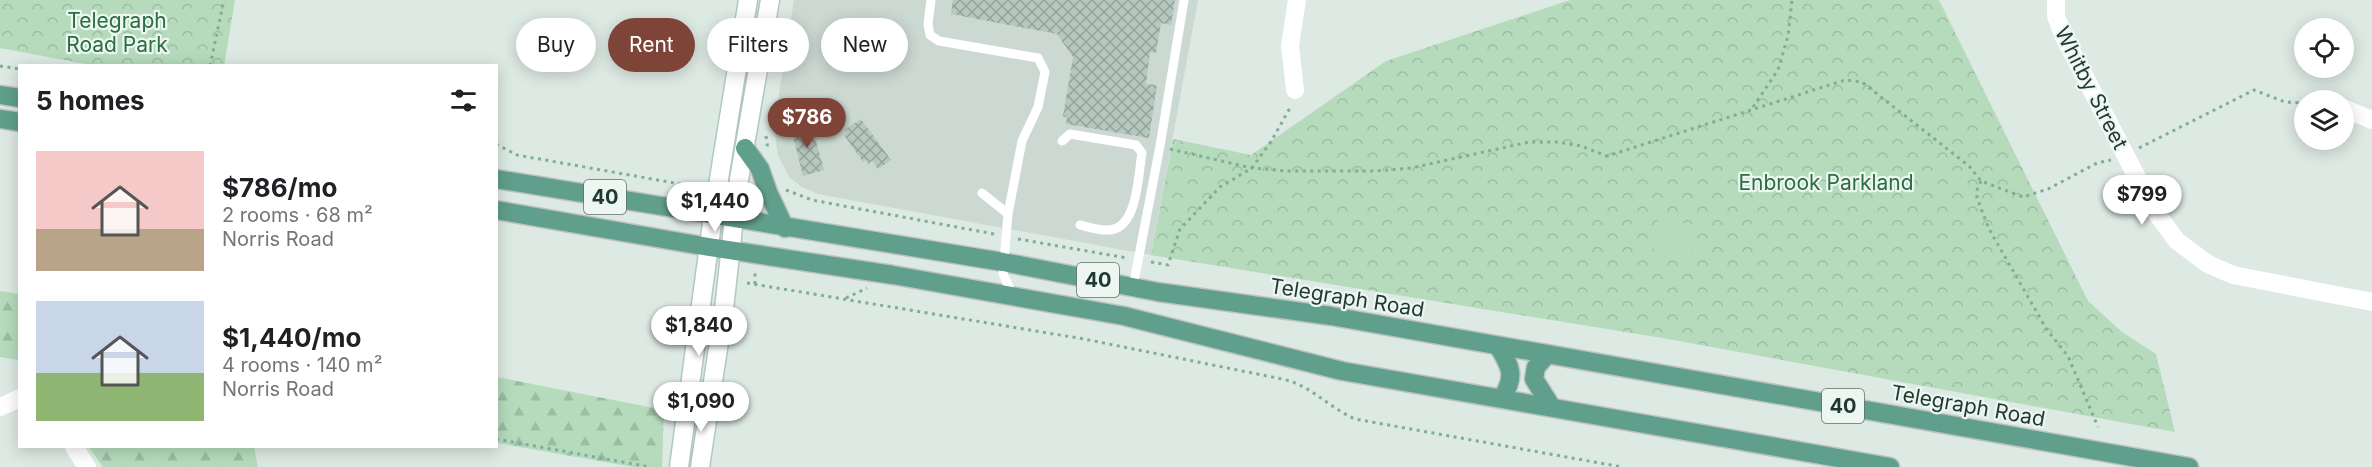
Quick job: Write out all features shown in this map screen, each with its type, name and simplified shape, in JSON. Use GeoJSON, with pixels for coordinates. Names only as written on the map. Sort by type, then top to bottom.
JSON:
{"type":"FeatureCollection","features":[{"type":"Feature","properties":{"kind":"main road"},"geometry":{"type":"LineString","coordinates":[[679,467],[713,216],[748,0]]}},
{"type":"Feature","properties":{"kind":"main road"},"geometry":{"type":"LineString","coordinates":[[700,467],[724,309],[734,219],[770,0]]}},
{"type":"Feature","properties":{"kind":"main road"},"geometry":{"type":"LineString","coordinates":[[1295,90],[1290,46],[1297,0]]}},
{"type":"Feature","properties":{"kind":"main road","name":"Whitby Street"},"geometry":{"type":"LineString","coordinates":[[2056,0],[2056,16],[2063,35],[2154,210],[2178,241],[2208,264],[2233,275],[2372,302]]}},
{"type":"Feature","properties":{"kind":"main road"},"geometry":{"type":"LineString","coordinates":[[0,94],[18,98]]}},
{"type":"Feature","properties":{"kind":"main road"},"geometry":{"type":"LineString","coordinates":[[2354,113],[2372,120]]}},
{"type":"Feature","properties":{"kind":"main road"},"geometry":{"type":"LineString","coordinates":[[0,119],[18,122]]}},
{"type":"Feature","properties":{"kind":"main road"},"geometry":{"type":"LineString","coordinates":[[745,148],[760,169],[785,228]]}},
{"type":"Feature","properties":{"kind":"main road","name":"Telegraph Road"},"geometry":{"type":"LineString","coordinates":[[498,179],[1004,262],[1210,300],[1331,316],[2189,467]]}},
{"type":"Feature","properties":{"kind":"main road","name":"40"},"geometry":{"type":"LineString","coordinates":[[498,210],[1014,297],[1175,328],[1315,365],[1890,467]]}},
{"type":"Feature","properties":{"kind":"main road"},"geometry":{"type":"LineString","coordinates":[[1498,346],[1509,365],[1511,376],[1511,382],[1502,398]]}},
{"type":"Feature","properties":{"kind":"main road"},"geometry":{"type":"LineString","coordinates":[[1548,354],[1536,367],[1534,379],[1551,406]]}},
{"type":"Feature","properties":{"kind":"main road"},"geometry":{"type":"LineString","coordinates":[[0,406],[18,399]]}},
{"type":"Feature","properties":{"kind":"main road"},"geometry":{"type":"LineString","coordinates":[[75,448],[87,467]]}},
{"type":"Feature","properties":{"kind":"lane"},"geometry":{"type":"LineString","coordinates":[[931,0],[928,24],[930,35],[939,41],[1038,58],[1046,72],[1038,107],[1022,141],[1008,214],[1004,278],[1014,297]]}},
{"type":"Feature","properties":{"kind":"lane"},"geometry":{"type":"LineString","coordinates":[[1133,287],[1160,146],[1184,0]]}},
{"type":"Feature","properties":{"kind":"lane"},"geometry":{"type":"LineString","coordinates":[[1062,141],[1070,134],[1136,145],[1142,153],[1132,213],[1122,225],[1110,231],[1080,225]]}},
{"type":"Feature","properties":{"kind":"lane"},"geometry":{"type":"LineString","coordinates":[[982,193],[1008,214]]}},
{"type":"Feature","properties":{"kind":"path"},"geometry":{"type":"LineString","coordinates":[[210,64],[224,0]]}},
{"type":"Feature","properties":{"kind":"path"},"geometry":{"type":"LineString","coordinates":[[1752,108],[1778,70],[1788,36],[1792,0]]}},
{"type":"Feature","properties":{"kind":"path"},"geometry":{"type":"LineString","coordinates":[[0,66],[18,69]]}},
{"type":"Feature","properties":{"kind":"path"},"geometry":{"type":"LineString","coordinates":[[1160,146],[1271,171],[1375,171],[1411,168],[1529,141],[1557,141],[1581,146],[1607,156],[1845,80],[1862,82],[1969,166],[1982,181],[2023,197],[2048,189],[2097,163],[2115,160]]}},
{"type":"Feature","properties":{"kind":"path"},"geometry":{"type":"LineString","coordinates":[[782,188],[812,200],[1168,265],[1180,229],[1220,187],[1252,168],[1272,140],[1290,108],[1295,90]]}},
{"type":"Feature","properties":{"kind":"path"},"geometry":{"type":"LineString","coordinates":[[2134,150],[2254,90],[2285,102],[2294,102]]}},
{"type":"Feature","properties":{"kind":"path"},"geometry":{"type":"LineString","coordinates":[[766,128],[765,139],[771,160]]}},
{"type":"Feature","properties":{"kind":"path"},"geometry":{"type":"LineString","coordinates":[[498,145],[517,155],[680,184],[697,185]]}},
{"type":"Feature","properties":{"kind":"path"},"geometry":{"type":"LineString","coordinates":[[1982,181],[1977,190],[1977,198],[1989,229],[2047,330],[2068,356],[2098,428]]}},
{"type":"Feature","properties":{"kind":"path"},"geometry":{"type":"LineString","coordinates":[[755,278],[755,284]]}},
{"type":"Feature","properties":{"kind":"path"},"geometry":{"type":"LineString","coordinates":[[747,283],[1084,339],[1282,378],[1305,386],[1337,410],[1354,419],[1622,467]]}},
{"type":"Feature","properties":{"kind":"path"},"geometry":{"type":"LineString","coordinates":[[498,439],[650,467]]}},
{"type":"Feature","properties":{"kind":"shaded area"},"geometry":{"type":"Polygon","coordinates":[[[794,0],[1198,0],[1151,255],[818,194],[802,187],[789,177],[778,155],[775,135],[775,118],[782,72],[809,72],[809,18],[791,18],[794,0]]]}},
{"type":"Feature","properties":{"kind":"green space","name":"Telegraph Road Park"},"geometry":{"type":"Polygon","coordinates":[[[0,0],[235,0],[224,64],[85,64],[0,48],[0,0]]]}},
{"type":"Feature","properties":{"kind":"green space","name":"Enbrook Parkland"},"geometry":{"type":"Polygon","coordinates":[[[1570,0],[1939,0],[2088,301],[2122,332],[2156,354],[2175,432],[1668,339],[1151,255],[1173,139],[1251,155],[1386,61],[1570,0]]]}},
{"type":"Feature","properties":{"kind":"green space"},"geometry":{"type":"Polygon","coordinates":[[[1658,220],[1696,225],[1691,260],[1653,255],[1658,220]]]}},
{"type":"Feature","properties":{"kind":"green space"},"geometry":{"type":"Polygon","coordinates":[[[0,291],[18,294],[18,360],[0,357],[0,291]]]}},
{"type":"Feature","properties":{"kind":"green space"},"geometry":{"type":"Polygon","coordinates":[[[498,377],[664,410],[662,467],[633,467],[498,443],[498,377]]]}},
{"type":"Feature","properties":{"kind":"green space"},"geometry":{"type":"Polygon","coordinates":[[[90,448],[254,448],[258,467],[103,467],[90,448]]]}},
{"type":"Feature","properties":{"kind":"building"},"geometry":{"type":"Polygon","coordinates":[[[953,0],[1175,0],[1171,25],[1161,23],[1156,53],[1150,52],[1146,84],[1157,85],[1149,138],[1066,124],[1067,118],[1063,116],[1073,57],[1057,34],[951,14],[953,0]]]}},
{"type":"Feature","properties":{"kind":"building"},"geometry":{"type":"Polygon","coordinates":[[[861,119],[891,160],[878,169],[872,161],[868,164],[866,160],[863,162],[844,135],[847,133],[844,130],[861,119]]]}},
{"type":"Feature","properties":{"kind":"building"},"geometry":{"type":"Polygon","coordinates":[[[811,123],[824,170],[803,176],[791,128],[811,123]]]}}]}
